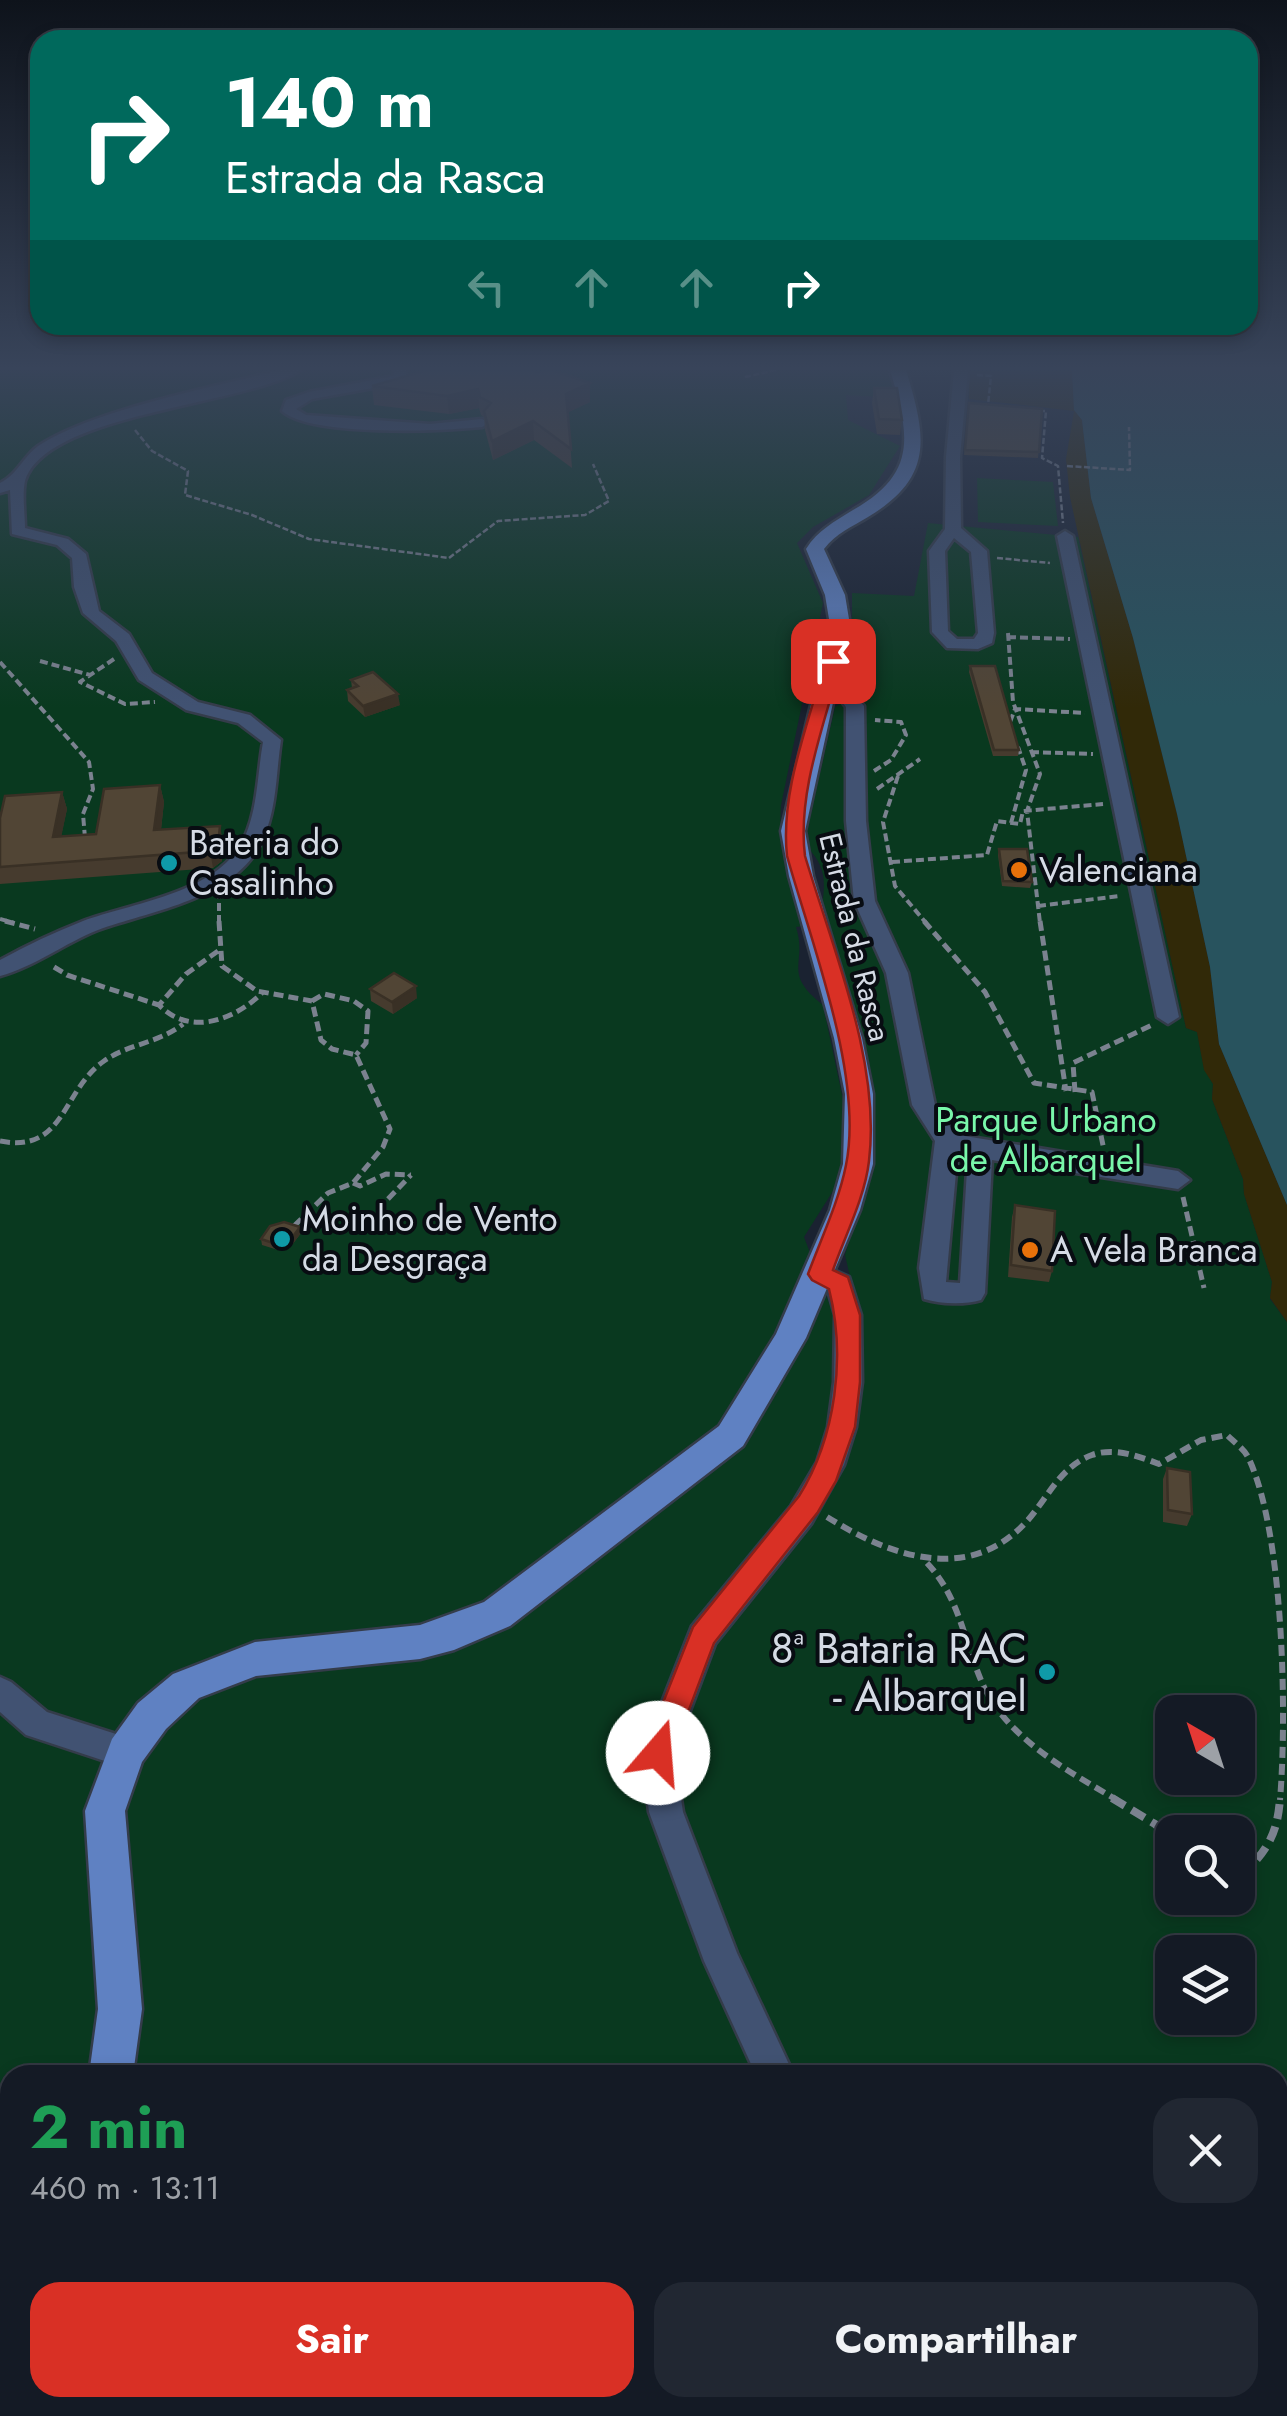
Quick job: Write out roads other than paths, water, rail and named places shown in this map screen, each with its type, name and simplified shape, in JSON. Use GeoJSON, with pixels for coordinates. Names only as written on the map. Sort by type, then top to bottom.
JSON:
{"type":"FeatureCollection","features":[{"type":"Feature","properties":{"kind":"main road","name":"Estrada da Rasca"},"geometry":{"type":"LineString","coordinates":[[112,2065],[120,2009],[105,1812],[126,1752],[163,1706],[186,1686],[255,1659],[377,1649],[454,1632],[497,1614],[731,1436],[790,1338],[820,1274],[852,1188],[861,1121],[856,1070],[801,876],[793,831],[793,816],[838,642],[839,613],[815,549],[831,530],[886,496],[895,483]]}},
{"type":"Feature","properties":{"kind":"street"},"geometry":{"type":"LineString","coordinates":[[0,969],[30,952],[219,875],[248,852],[272,740],[244,719],[192,706],[145,676],[122,638],[91,613],[82,587],[80,557],[62,542],[17,530],[18,483]]}},
{"type":"Feature","properties":{"kind":"street"},"geometry":{"type":"LineString","coordinates":[[952,483],[953,529],[937,550],[940,632],[952,644],[978,644],[986,639],[979,551],[953,529]]}},
{"type":"Feature","properties":{"kind":"street"},"geometry":{"type":"LineString","coordinates":[[1064,536],[1144,892],[1168,1018]]}},
{"type":"Feature","properties":{"kind":"street"},"geometry":{"type":"LineString","coordinates":[[826,688],[850,698],[855,718],[865,905],[905,999],[924,1108],[947,1139],[1178,1180]]}},
{"type":"Feature","properties":{"kind":"street"},"geometry":{"type":"LineString","coordinates":[[947,1139],[932,1268],[934,1292],[972,1293],[981,1148]]}},
{"type":"Feature","properties":{"kind":"street"},"geometry":{"type":"LineString","coordinates":[[771,2065],[722,1961],[666,1812],[658,1753],[702,1636],[809,1504],[823,1481],[842,1427],[848,1382],[848,1315],[836,1280],[820,1274]]}},
{"type":"Feature","properties":{"kind":"street"},"geometry":{"type":"LineString","coordinates":[[0,1692],[36,1724],[126,1752]]}},
{"type":"Feature","properties":{"kind":"place","name":"Bateria do Casalinho"},"geometry":{"type":"Point","coordinates":[169,863]}},
{"type":"Feature","properties":{"kind":"place","name":"Valenciana"},"geometry":{"type":"Point","coordinates":[1019,870]}},
{"type":"Feature","properties":{"kind":"place","name":"Moinho de Vento da Desgraça"},"geometry":{"type":"Point","coordinates":[282,1239]}},
{"type":"Feature","properties":{"kind":"place","name":"A Vela Branca"},"geometry":{"type":"Point","coordinates":[1030,1250]}},
{"type":"Feature","properties":{"kind":"place","name":"8ª Bataria RAC - Albarquel"},"geometry":{"type":"Point","coordinates":[1047,1672]}},
{"type":"Feature","properties":{"kind":"park label","name":"Parque Urbano de Albarquel"},"geometry":{"type":"Point","coordinates":[1046,1140]}}]}
